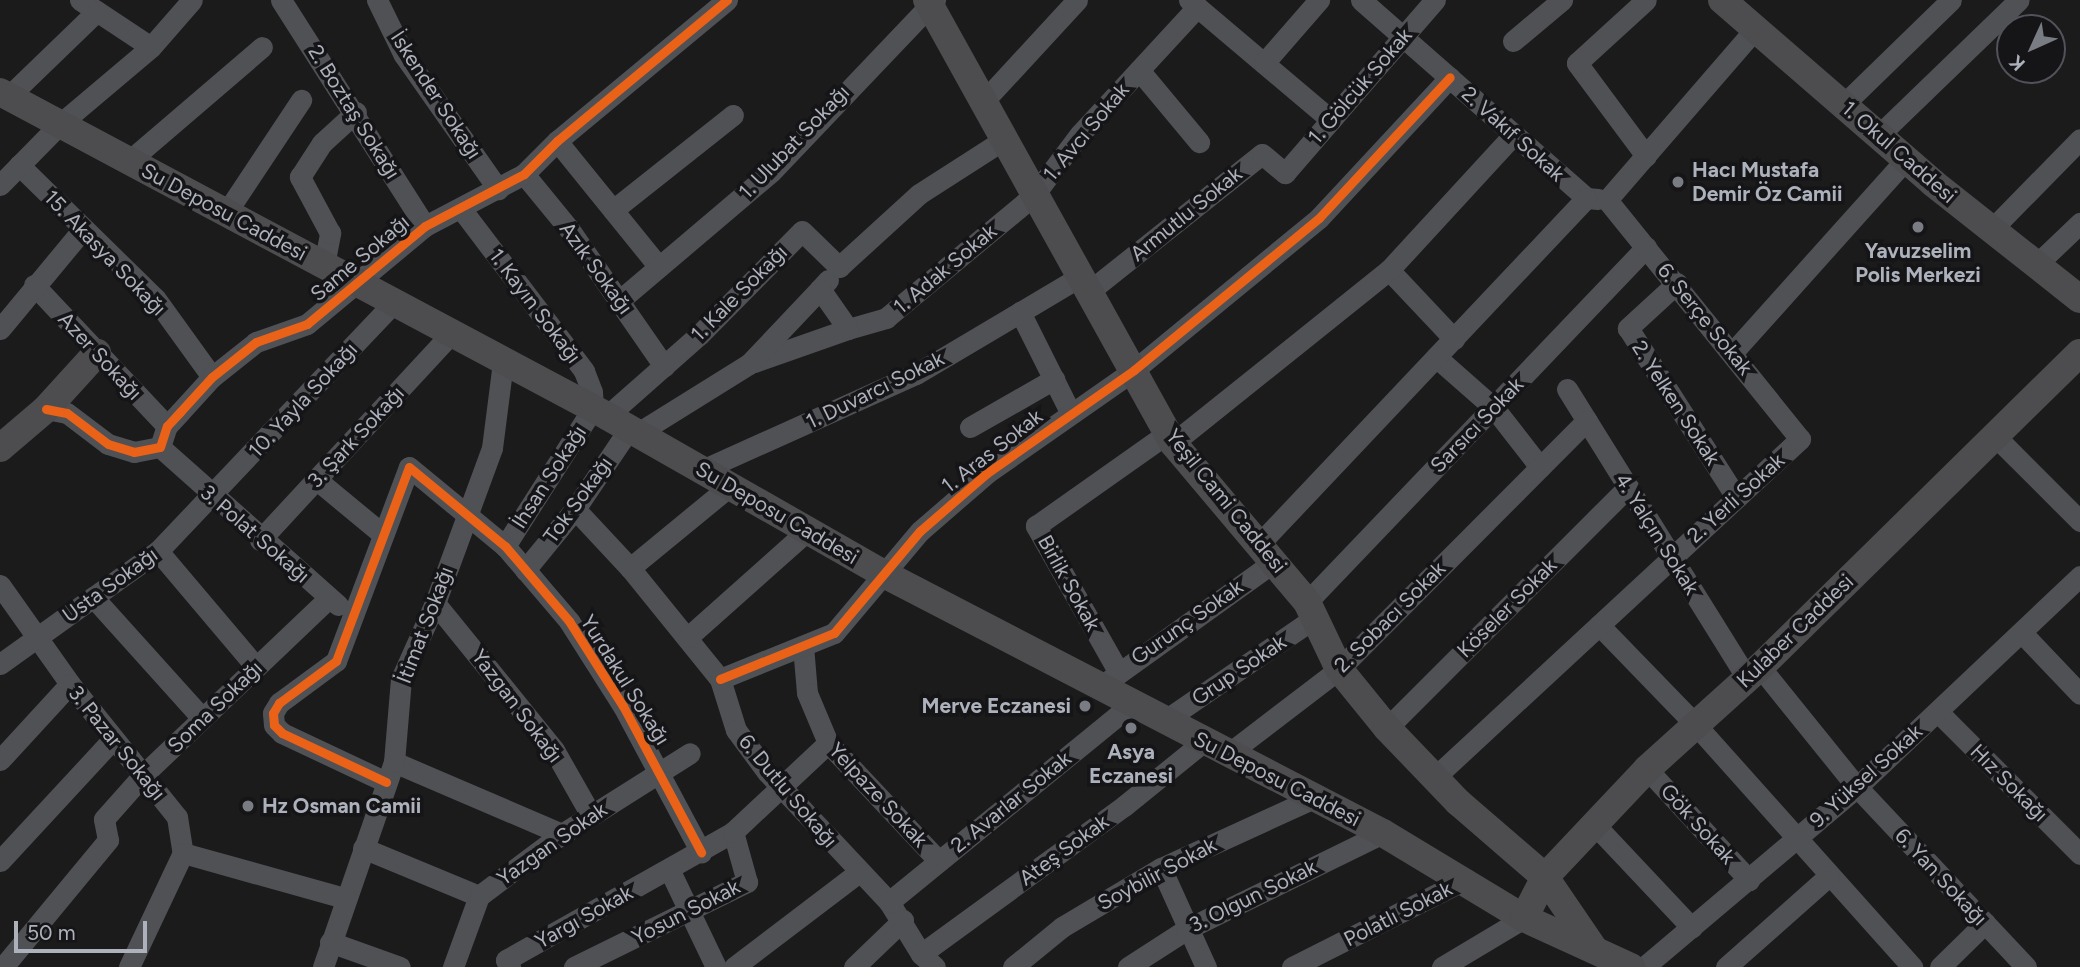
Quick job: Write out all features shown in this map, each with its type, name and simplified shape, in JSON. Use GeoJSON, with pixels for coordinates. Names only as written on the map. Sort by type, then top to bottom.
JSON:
{"type":"FeatureCollection","features":[{"type":"Feature","properties":{"kind":"main road","name":"1. Okul Caddesi"},"geometry":{"type":"LineString","coordinates":[[1722,0],[1991,230],[2080,299]]}},
{"type":"Feature","properties":{"kind":"main road","name":"Yeşil Cami Caddesi"},"geometry":{"type":"LineString","coordinates":[[931,1],[982,103],[1170,438],[1268,551],[1310,610],[1339,669],[1387,728],[1434,778],[1545,877],[1599,958]]}},
{"type":"Feature","properties":{"kind":"main road","name":"Su Deposu Caddesi"},"geometry":{"type":"LineString","coordinates":[[4,94],[617,422],[884,574],[1110,679],[1133,703],[1164,721],[1383,833],[1466,879],[1524,918],[1599,958],[1631,967]]}},
{"type":"Feature","properties":{"kind":"main road"},"geometry":{"type":"LineString","coordinates":[[0,448],[46,409],[97,353]]}},
{"type":"Feature","properties":{"kind":"main road","name":"Kulaber Caddesi"},"geometry":{"type":"LineString","coordinates":[[1524,918],[1545,877],[1647,769],[1753,672],[2080,353]]}},
{"type":"Feature","properties":{"kind":"street"},"geometry":{"type":"LineString","coordinates":[[0,185],[60,124],[151,47],[192,0]]}},
{"type":"Feature","properties":{"kind":"street","name":"2. Boztaş Sokağı"},"geometry":{"type":"LineString","coordinates":[[281,0],[356,112],[425,226]]}},
{"type":"Feature","properties":{"kind":"street","name":"İskender Sokağı"},"geometry":{"type":"LineString","coordinates":[[377,0],[404,55],[498,189]]}},
{"type":"Feature","properties":{"kind":"street","name":"Same Sokağı"},"geometry":{"type":"LineString","coordinates":[[160,447],[167,426],[212,377],[256,342],[307,324],[425,226],[462,210],[524,174],[557,141],[727,0]]}},
{"type":"Feature","properties":{"kind":"street"},"geometry":{"type":"LineString","coordinates":[[982,103],[1077,0]]}},
{"type":"Feature","properties":{"kind":"street"},"geometry":{"type":"LineString","coordinates":[[1264,63],[1319,0]]}},
{"type":"Feature","properties":{"kind":"street","name":"2. Vakıf Sokak"},"geometry":{"type":"LineString","coordinates":[[1361,0],[1514,135],[1597,199]]}},
{"type":"Feature","properties":{"kind":"street","name":"1. Gölcük Sokak"},"geometry":{"type":"LineString","coordinates":[[1285,173],[1435,0]]}},
{"type":"Feature","properties":{"kind":"street"},"geometry":{"type":"LineString","coordinates":[[1513,41],[1562,0]]}},
{"type":"Feature","properties":{"kind":"street"},"geometry":{"type":"LineString","coordinates":[[1646,0],[1577,64],[1646,156]]}},
{"type":"Feature","properties":{"kind":"street"},"geometry":{"type":"LineString","coordinates":[[1844,104],[1951,0]]}},
{"type":"Feature","properties":{"kind":"street"},"geometry":{"type":"LineString","coordinates":[[1879,135],[2019,0]]}},
{"type":"Feature","properties":{"kind":"street","name":"1. Ulubat Sokağı"},"geometry":{"type":"LineString","coordinates":[[620,300],[771,172],[931,1]]}},
{"type":"Feature","properties":{"kind":"street"},"geometry":{"type":"LineString","coordinates":[[1193,3],[1331,120]]}},
{"type":"Feature","properties":{"kind":"street","name":"1. Avcı Sokak"},"geometry":{"type":"LineString","coordinates":[[1034,195],[1080,134],[1139,70],[1193,3]]}},
{"type":"Feature","properties":{"kind":"street"},"geometry":{"type":"LineString","coordinates":[[4,94],[88,6],[151,47]]}},
{"type":"Feature","properties":{"kind":"street","name":"Gurunç Sokak"},"geometry":{"type":"LineString","coordinates":[[1110,679],[1268,551],[1436,357],[1597,199],[1646,156],[1755,29]]}},
{"type":"Feature","properties":{"kind":"street"},"geometry":{"type":"LineString","coordinates":[[129,161],[262,47]]}},
{"type":"Feature","properties":{"kind":"street","name":"1. Avcı Sokak"},"geometry":{"type":"LineString","coordinates":[[1139,70],[1199,142]]}},
{"type":"Feature","properties":{"kind":"street","name":"1. Aras Sokak"},"geometry":{"type":"LineString","coordinates":[[720,680],[834,633],[920,531],[986,473],[1134,370],[1319,218],[1450,77]]}},
{"type":"Feature","properties":{"kind":"street"},"geometry":{"type":"LineString","coordinates":[[226,213],[301,100]]}},
{"type":"Feature","properties":{"kind":"street"},"geometry":{"type":"LineString","coordinates":[[324,265],[330,233],[300,177],[322,143],[356,112]]}},
{"type":"Feature","properties":{"kind":"street"},"geometry":{"type":"LineString","coordinates":[[613,210],[733,115]]}},
{"type":"Feature","properties":{"kind":"street"},"geometry":{"type":"LineString","coordinates":[[1170,438],[1389,270],[1514,135]]}},
{"type":"Feature","properties":{"kind":"street"},"geometry":{"type":"LineString","coordinates":[[1991,230],[2080,139]]}},
{"type":"Feature","properties":{"kind":"street"},"geometry":{"type":"LineString","coordinates":[[617,422],[749,364],[839,267],[919,194],[1003,140]]}},
{"type":"Feature","properties":{"kind":"street"},"geometry":{"type":"LineString","coordinates":[[557,141],[659,267]]}},
{"type":"Feature","properties":{"kind":"street","name":"Armutlu Sokak"},"geometry":{"type":"LineString","coordinates":[[1082,285],[1262,154],[1285,173]]}},
{"type":"Feature","properties":{"kind":"street"},"geometry":{"type":"LineString","coordinates":[[1733,352],[1906,159]]}},
{"type":"Feature","properties":{"kind":"street","name":"15. Akasya Sokağı"},"geometry":{"type":"LineString","coordinates":[[19,166],[155,298],[212,377]]}},
{"type":"Feature","properties":{"kind":"street","name":"Azık Sokağı"},"geometry":{"type":"LineString","coordinates":[[524,174],[620,300],[664,366]]}},
{"type":"Feature","properties":{"kind":"street","name":"1. Adak Sokak"},"geometry":{"type":"LineString","coordinates":[[749,364],[886,318],[1034,195]]}},
{"type":"Feature","properties":{"kind":"street","name":"6. Serçe Sokak"},"geometry":{"type":"LineString","coordinates":[[1597,199],[1646,247],[1733,352],[1800,439]]}},
{"type":"Feature","properties":{"kind":"street","name":"1. Kayın Sokağı"},"geometry":{"type":"LineString","coordinates":[[462,210],[584,372],[617,422]]}},
{"type":"Feature","properties":{"kind":"street"},"geometry":{"type":"LineString","coordinates":[[2036,265],[2080,223]]}},
{"type":"Feature","properties":{"kind":"street"},"geometry":{"type":"LineString","coordinates":[[0,329],[83,229]]}},
{"type":"Feature","properties":{"kind":"street","name":"1. Kale Sokağı"},"geometry":{"type":"LineString","coordinates":[[617,422],[664,366],[802,231],[839,267]]}},
{"type":"Feature","properties":{"kind":"street","name":"Sarsıcı Sokak"},"geometry":{"type":"LineString","coordinates":[[1310,610],[1493,408],[1646,247]]}},
{"type":"Feature","properties":{"kind":"street"},"geometry":{"type":"LineString","coordinates":[[1389,270],[1454,340]]}},
{"type":"Feature","properties":{"kind":"street","name":"2. Yelken Sokak"},"geometry":{"type":"LineString","coordinates":[[1677,284],[1628,328],[1737,497]]}},
{"type":"Feature","properties":{"kind":"street","name":"Azer Sokağı"},"geometry":{"type":"LineString","coordinates":[[34,285],[167,426]]}},
{"type":"Feature","properties":{"kind":"street","name":"1. Duvarcı Sokak"},"geometry":{"type":"LineString","coordinates":[[702,470],[916,374],[1020,312],[1082,285]]}},
{"type":"Feature","properties":{"kind":"street"},"geometry":{"type":"LineString","coordinates":[[820,289],[848,329]]}},
{"type":"Feature","properties":{"kind":"street","name":"10. Yayla Sokağı"},"geometry":{"type":"LineString","coordinates":[[212,497],[393,303]]}},
{"type":"Feature","properties":{"kind":"street"},"geometry":{"type":"LineString","coordinates":[[1020,312],[1070,412]]}},
{"type":"Feature","properties":{"kind":"street","name":"3. Şark Sokağı"},"geometry":{"type":"LineString","coordinates":[[260,540],[451,334]]}},
{"type":"Feature","properties":{"kind":"street"},"geometry":{"type":"LineString","coordinates":[[1436,357],[1493,408],[1540,467]]}},
{"type":"Feature","properties":{"kind":"street","name":"İtimat Sokağı"},"geometry":{"type":"LineString","coordinates":[[323,967],[344,898],[390,772],[401,679],[435,603],[492,448],[503,362]]}},
{"type":"Feature","properties":{"kind":"street"},"geometry":{"type":"LineString","coordinates":[[970,427],[1054,379]]}},
{"type":"Feature","properties":{"kind":"street","name":"4. Yalçın Sokak"},"geometry":{"type":"LineString","coordinates":[[1567,389],[1671,557],[1753,672],[1857,787]]}},
{"type":"Feature","properties":{"kind":"street"},"geometry":{"type":"LineString","coordinates":[[46,409],[67,413],[108,444],[134,452],[160,447]]}},
{"type":"Feature","properties":{"kind":"street","name":"2. Sobacı Sokak"},"geometry":{"type":"LineString","coordinates":[[1228,754],[1339,669],[1587,420]]}},
{"type":"Feature","properties":{"kind":"street","name":"Tok Sokağı"},"geometry":{"type":"LineString","coordinates":[[525,570],[575,509],[617,422]]}},
{"type":"Feature","properties":{"kind":"street","name":"İhsan Sokağı"},"geometry":{"type":"LineString","coordinates":[[505,546],[617,422]]}},
{"type":"Feature","properties":{"kind":"street"},"geometry":{"type":"LineString","coordinates":[[1996,437],[2080,521]]}},
{"type":"Feature","properties":{"kind":"street","name":"Birlik Sokak"},"geometry":{"type":"LineString","coordinates":[[1110,679],[1036,526],[1170,438]]}},
{"type":"Feature","properties":{"kind":"street","name":"2. Yerli Sokak"},"geometry":{"type":"LineString","coordinates":[[1434,778],[1800,439]]}},
{"type":"Feature","properties":{"kind":"street","name":"3. Polat Sokağı"},"geometry":{"type":"LineString","coordinates":[[160,447],[260,540],[328,598],[355,616]]}},
{"type":"Feature","properties":{"kind":"street","name":"Yurdakul Sokağı"},"geometry":{"type":"LineString","coordinates":[[381,533],[409,467],[505,546],[569,621],[660,771],[701,852]]}},
{"type":"Feature","properties":{"kind":"street"},"geometry":{"type":"LineString","coordinates":[[317,480],[381,533],[355,616],[336,662],[279,703],[274,725],[390,772],[562,834]]}},
{"type":"Feature","properties":{"kind":"street"},"geometry":{"type":"LineString","coordinates":[[631,568],[730,486]]}},
{"type":"Feature","properties":{"kind":"street","name":"Köseler Sokak"},"geometry":{"type":"LineString","coordinates":[[1387,728],[1628,487]]}},
{"type":"Feature","properties":{"kind":"street","name":"Usta Sokağı"},"geometry":{"type":"LineString","coordinates":[[0,664],[158,551],[212,497]]}},
{"type":"Feature","properties":{"kind":"street","name":"6. Dutlu Sokağı"},"geometry":{"type":"LineString","coordinates":[[575,509],[631,568],[688,637],[720,680],[736,730],[782,789],[858,873],[889,902],[928,961]]}},
{"type":"Feature","properties":{"kind":"street"},"geometry":{"type":"LineString","coordinates":[[688,637],[807,530]]}},
{"type":"Feature","properties":{"kind":"street"},"geometry":{"type":"LineString","coordinates":[[158,551],[256,667]]}},
{"type":"Feature","properties":{"kind":"street","name":"9. Yüksel Sokak"},"geometry":{"type":"LineString","coordinates":[[1644,967],[1857,787],[2080,576]]}},
{"type":"Feature","properties":{"kind":"street","name":"3. Pazar Sokağı"},"geometry":{"type":"LineString","coordinates":[[0,585],[71,684],[177,817],[183,853]]}},
{"type":"Feature","properties":{"kind":"street"},"geometry":{"type":"LineString","coordinates":[[93,597],[202,718]]}},
{"type":"Feature","properties":{"kind":"street","name":"Soma Sokağı"},"geometry":{"type":"LineString","coordinates":[[3,967],[108,840],[104,819],[143,775],[328,598]]}},
{"type":"Feature","properties":{"kind":"street","name":"Yazgan Sokağı"},"geometry":{"type":"LineString","coordinates":[[435,603],[554,750],[591,816]]}},
{"type":"Feature","properties":{"kind":"street","name":"Grup Sokak"},"geometry":{"type":"LineString","coordinates":[[1164,721],[1310,610]]}},
{"type":"Feature","properties":{"kind":"street"},"geometry":{"type":"LineString","coordinates":[[1599,625],[1695,724],[1912,967]]}},
{"type":"Feature","properties":{"kind":"street"},"geometry":{"type":"LineString","coordinates":[[2022,633],[2080,694]]}},
{"type":"Feature","properties":{"kind":"street","name":"Yelpaze Sokak"},"geometry":{"type":"LineString","coordinates":[[803,646],[807,693],[828,743],[939,862]]}},
{"type":"Feature","properties":{"kind":"street"},"geometry":{"type":"LineString","coordinates":[[0,760],[71,684]]}},
{"type":"Feature","properties":{"kind":"street","name":"2. Avarlar Sokak"},"geometry":{"type":"LineString","coordinates":[[889,902],[1133,703]]}},
{"type":"Feature","properties":{"kind":"street","name":"Hız Sokağı"},"geometry":{"type":"LineString","coordinates":[[1938,712],[2080,854]]}},
{"type":"Feature","properties":{"kind":"street"},"geometry":{"type":"LineString","coordinates":[[0,861],[113,739]]}},
{"type":"Feature","properties":{"kind":"street","name":"Ateş Sokak"},"geometry":{"type":"LineString","coordinates":[[928,961],[1203,741]]}},
{"type":"Feature","properties":{"kind":"street"},"geometry":{"type":"LineString","coordinates":[[733,832],[782,789],[828,743]]}},
{"type":"Feature","properties":{"kind":"street","name":"Yazgan Sokak"},"geometry":{"type":"LineString","coordinates":[[453,967],[479,896],[562,834],[690,753]]}},
{"type":"Feature","properties":{"kind":"street","name":"Gök Sokak"},"geometry":{"type":"LineString","coordinates":[[1647,769],[1749,880]]}},
{"type":"Feature","properties":{"kind":"street","name":"6. Yan Sokağı"},"geometry":{"type":"LineString","coordinates":[[1857,787],[2026,967]]}},
{"type":"Feature","properties":{"kind":"street","name":"Soybilir Sokak"},"geometry":{"type":"LineString","coordinates":[[1013,967],[1062,926],[1161,868],[1312,799]]}},
{"type":"Feature","properties":{"kind":"street"},"geometry":{"type":"LineString","coordinates":[[1595,825],[1692,928]]}},
{"type":"Feature","properties":{"kind":"street","name":"Yargı Sokak"},"geometry":{"type":"LineString","coordinates":[[510,967],[506,960],[733,832]]}},
{"type":"Feature","properties":{"kind":"street","name":"Yosun Sokak"},"geometry":{"type":"LineString","coordinates":[[574,967],[747,882],[733,832]]}},
{"type":"Feature","properties":{"kind":"street","name":"3. Olgun Sokak"},"geometry":{"type":"LineString","coordinates":[[1128,967],[1186,929],[1383,833]]}},
{"type":"Feature","properties":{"kind":"street"},"geometry":{"type":"LineString","coordinates":[[363,848],[479,896]]}},
{"type":"Feature","properties":{"kind":"street"},"geometry":{"type":"LineString","coordinates":[[129,967],[183,853],[344,898]]}},
{"type":"Feature","properties":{"kind":"street"},"geometry":{"type":"LineString","coordinates":[[1161,868],[1186,929],[1206,967]]}},
{"type":"Feature","properties":{"kind":"street"},"geometry":{"type":"LineString","coordinates":[[669,869],[716,967]]}},
{"type":"Feature","properties":{"kind":"street"},"geometry":{"type":"LineString","coordinates":[[734,967],[759,960],[858,873]]}},
{"type":"Feature","properties":{"kind":"street"},"geometry":{"type":"LineString","coordinates":[[1726,967],[1829,876]]}},
{"type":"Feature","properties":{"kind":"street","name":"Polatlı Sokak"},"geometry":{"type":"LineString","coordinates":[[1293,967],[1466,879]]}},
{"type":"Feature","properties":{"kind":"street"},"geometry":{"type":"LineString","coordinates":[[1442,967],[1524,918]]}},
{"type":"Feature","properties":{"kind":"street"},"geometry":{"type":"LineString","coordinates":[[854,967],[903,920]]}},
{"type":"Feature","properties":{"kind":"street"},"geometry":{"type":"LineString","coordinates":[[1940,967],[1985,923]]}},
{"type":"Feature","properties":{"kind":"street"},"geometry":{"type":"LineString","coordinates":[[330,942],[400,967]]}},
{"type":"Feature","properties":{"kind":"cycle path"},"geometry":{"type":"LineString","coordinates":[[46,409],[67,413],[108,444],[134,452],[160,447],[167,426],[212,377],[256,342],[307,324],[425,226],[524,174],[557,141],[727,0]]}},
{"type":"Feature","properties":{"kind":"cycle path"},"geometry":{"type":"LineString","coordinates":[[720,679],[834,633],[920,531],[987,473],[1134,370],[1319,218],[1450,77]]}},
{"type":"Feature","properties":{"kind":"cycle path"},"geometry":{"type":"LineString","coordinates":[[386,782],[282,733],[274,725],[273,713],[279,703],[336,661],[409,467],[505,546],[569,621],[623,706],[701,852]]}},
{"type":"Feature","properties":{"kind":"place","name":"Hacı Mustafa Demir Öz Camii"},"geometry":{"type":"Point","coordinates":[1678,182]}},
{"type":"Feature","properties":{"kind":"place","name":"Yavuzselim Polis Merkezi"},"geometry":{"type":"Point","coordinates":[1918,227]}},
{"type":"Feature","properties":{"kind":"place","name":"Merve Eczanesi"},"geometry":{"type":"Point","coordinates":[1085,706]}},
{"type":"Feature","properties":{"kind":"place","name":"Asya Eczanesi"},"geometry":{"type":"Point","coordinates":[1131,728]}},
{"type":"Feature","properties":{"kind":"place","name":"Hz Osman Camii"},"geometry":{"type":"Point","coordinates":[248,806]}}]}
